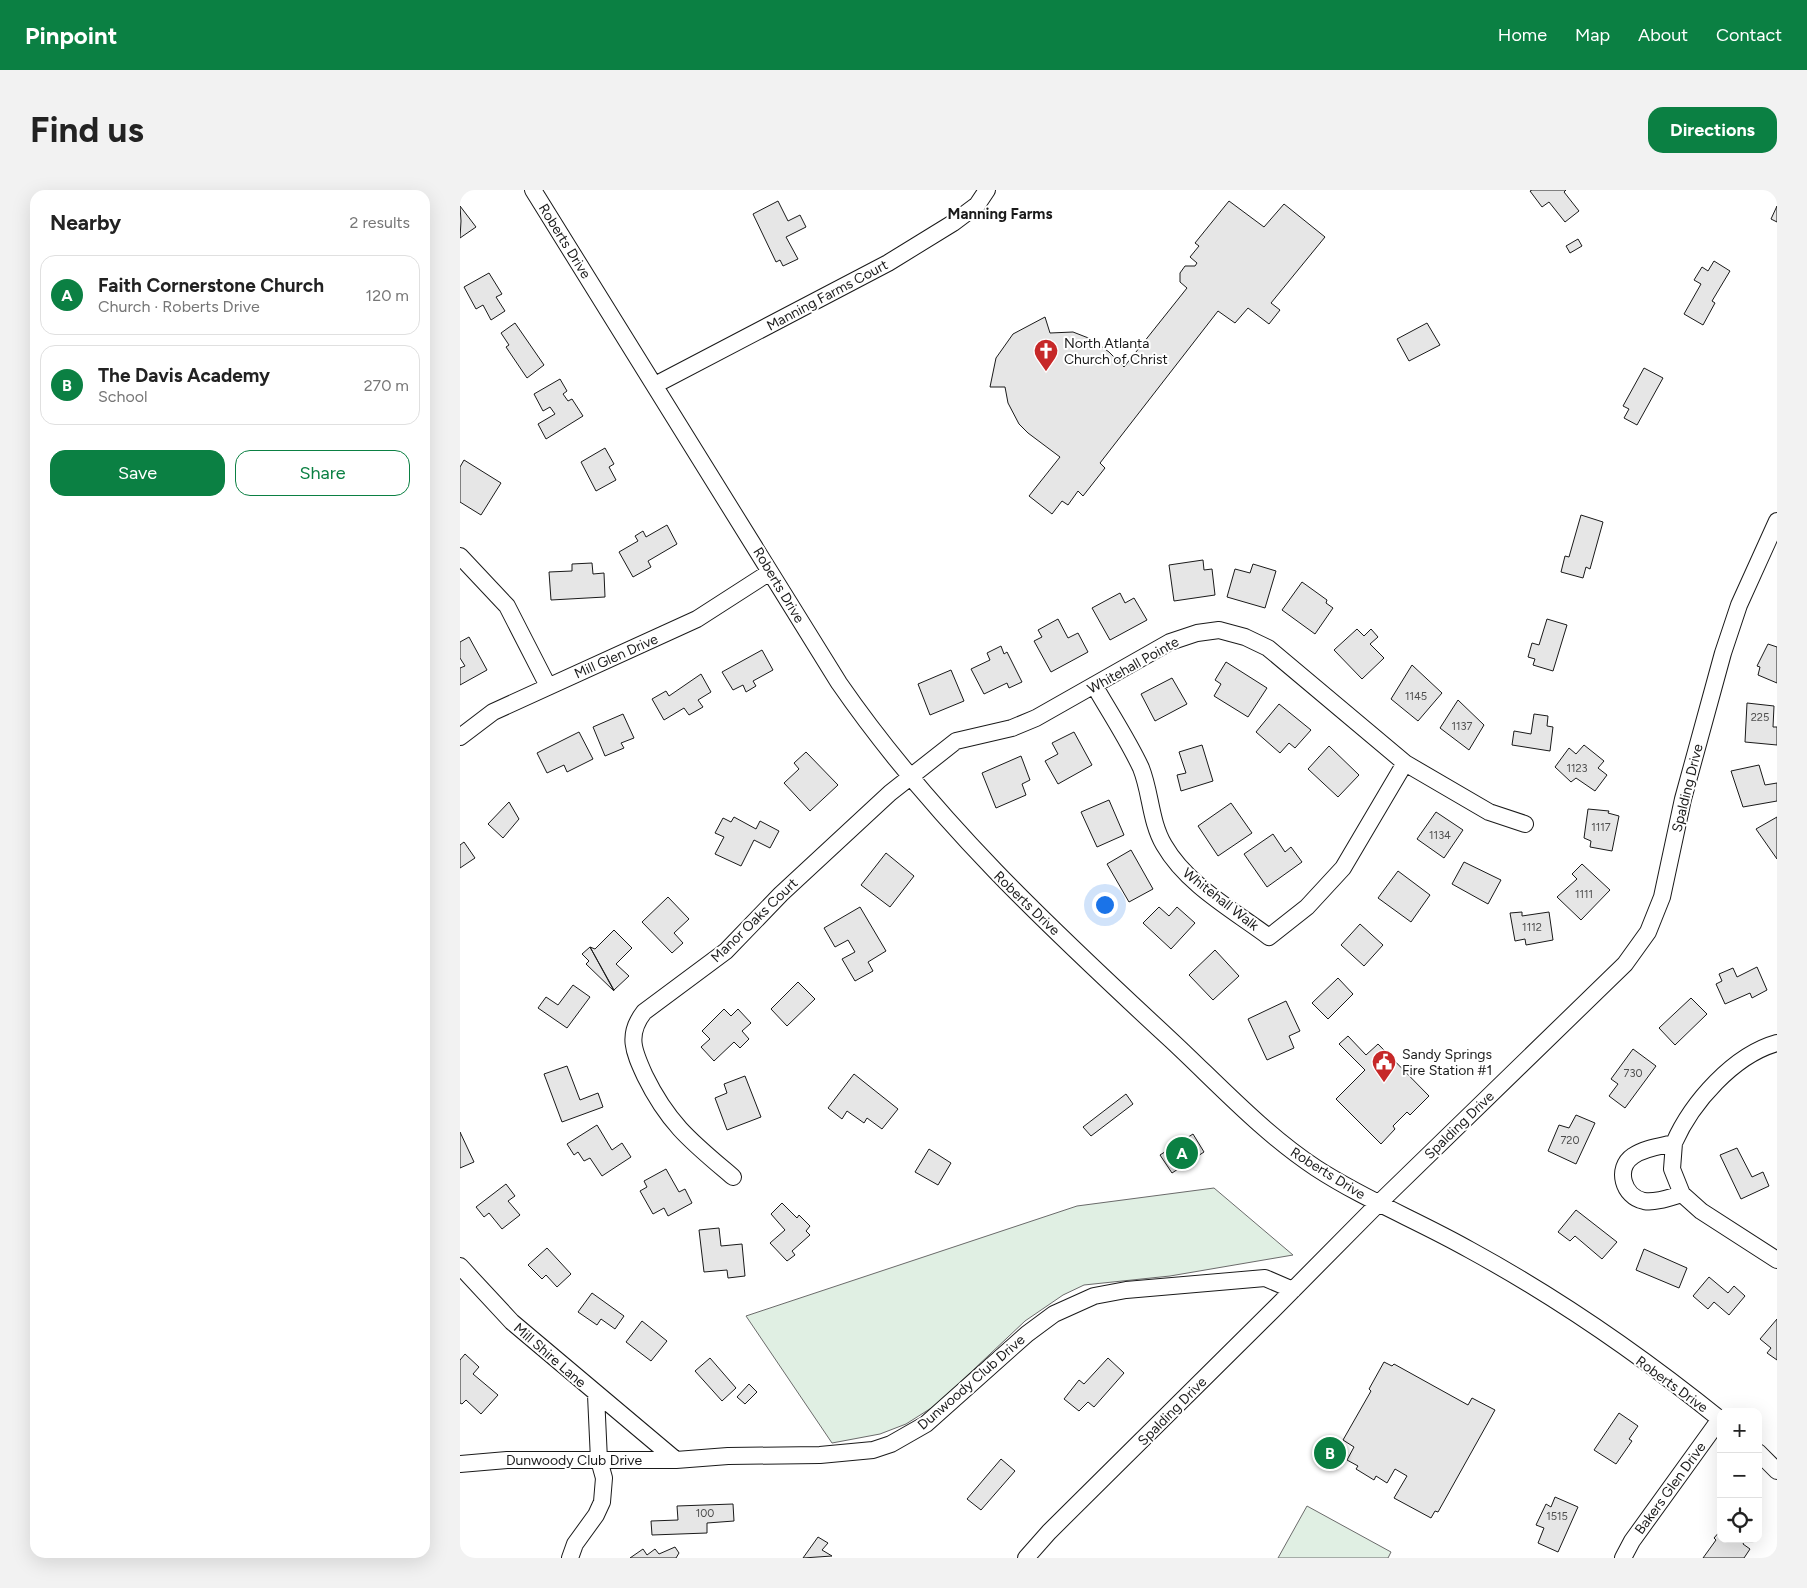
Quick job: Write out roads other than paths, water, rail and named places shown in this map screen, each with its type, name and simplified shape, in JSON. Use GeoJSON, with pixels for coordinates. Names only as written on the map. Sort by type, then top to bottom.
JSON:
{"type":"FeatureCollection","features":[{"type":"Feature","properties":{"kind":"street","name":"Roberts Drive"},"geometry":{"type":"LineString","coordinates":[[533,190],[839,683],[885,748],[904,781],[1033,910],[1289,1149],[1335,1180],[1378,1204],[1467,1248],[1527,1282],[1675,1384],[1717,1418]]}},
{"type":"Feature","properties":{"kind":"street","name":"Manning Farms Court"},"geometry":{"type":"LineString","coordinates":[[655,385],[888,263],[953,223],[977,205],[988,190]]}},
{"type":"Feature","properties":{"kind":"street","name":"Spalding Drive"},"geometry":{"type":"LineString","coordinates":[[1026,1558],[1049,1532],[1378,1204],[1625,964],[1648,932],[1662,898],[1683,799],[1723,653],[1739,605],[1771,549],[1777,521]]}},
{"type":"Feature","properties":{"kind":"street"},"geometry":{"type":"LineString","coordinates":[[460,556],[507,606],[548,686]]}},
{"type":"Feature","properties":{"kind":"street","name":"Mill Glen Drive"},"geometry":{"type":"LineString","coordinates":[[460,737],[493,712],[697,619],[770,572]]}},
{"type":"Feature","properties":{"kind":"street","name":"Whitehall Pointe"},"geometry":{"type":"LineString","coordinates":[[904,781],[956,741],[1012,728],[1036,718],[1170,642],[1197,633],[1219,630],[1236,634],[1268,648],[1284,659],[1405,762],[1489,812],[1525,824]]}},
{"type":"Feature","properties":{"kind":"street","name":"Whitehall Walk"},"geometry":{"type":"LineString","coordinates":[[1094,685],[1141,770],[1151,816],[1164,845],[1180,867],[1204,889],[1269,937],[1307,907],[1343,868],[1380,809],[1405,762]]}},
{"type":"Feature","properties":{"kind":"street","name":"Manor Oaks Court"},"geometry":{"type":"LineString","coordinates":[[733,1177],[686,1137],[658,1101],[634,1053],[635,1024],[659,999],[726,951],[781,894],[904,781]]}},
{"type":"Feature","properties":{"kind":"street"},"geometry":{"type":"LineString","coordinates":[[1777,1043],[1760,1048],[1734,1065],[1695,1106],[1681,1127],[1674,1142],[1672,1168],[1682,1194],[1701,1211],[1777,1260]]}},
{"type":"Feature","properties":{"kind":"street"},"geometry":{"type":"LineString","coordinates":[[1674,1142],[1632,1157],[1624,1168],[1623,1182],[1630,1194],[1642,1201],[1682,1194]]}},
{"type":"Feature","properties":{"kind":"street","name":"Mill Shire Lane"},"geometry":{"type":"LineString","coordinates":[[460,1266],[512,1322],[596,1394],[599,1460],[604,1478],[602,1502],[596,1515],[575,1544],[570,1558]]}},
{"type":"Feature","properties":{"kind":"street","name":"Dunwoody Club Drive"},"geometry":{"type":"LineString","coordinates":[[460,1464],[507,1460],[676,1460],[728,1456],[835,1454],[872,1450],[891,1444],[926,1424],[1026,1334],[1054,1314],[1094,1296],[1126,1290],[1265,1278],[1293,1290]]}},
{"type":"Feature","properties":{"kind":"street"},"geometry":{"type":"LineString","coordinates":[[596,1394],[676,1460]]}},
{"type":"Feature","properties":{"kind":"street","name":"Bakers Glen Drive"},"geometry":{"type":"LineString","coordinates":[[1623,1558],[1632,1542],[1717,1424]]}},
{"type":"Feature","properties":{"kind":"street"},"geometry":{"type":"LineString","coordinates":[[1759,1453],[1777,1471]]}},
{"type":"Feature","properties":{"kind":"place","name":"North Atlanta Church of Christ"},"geometry":{"type":"Point","coordinates":[1046,372]}},
{"type":"Feature","properties":{"kind":"place","name":"Sandy Springs Fire Station #1"},"geometry":{"type":"Point","coordinates":[1384,1083]}},
{"type":"Feature","properties":{"kind":"place","name":"Faith Cornerstone Church"},"geometry":{"type":"Point","coordinates":[1182,1153]}},
{"type":"Feature","properties":{"kind":"place","name":"The Davis Academy"},"geometry":{"type":"Point","coordinates":[1330,1453]}},
{"type":"Feature","properties":{"kind":"district","name":"Manning Farms"},"geometry":{"type":"Point","coordinates":[1000,214]}}]}
